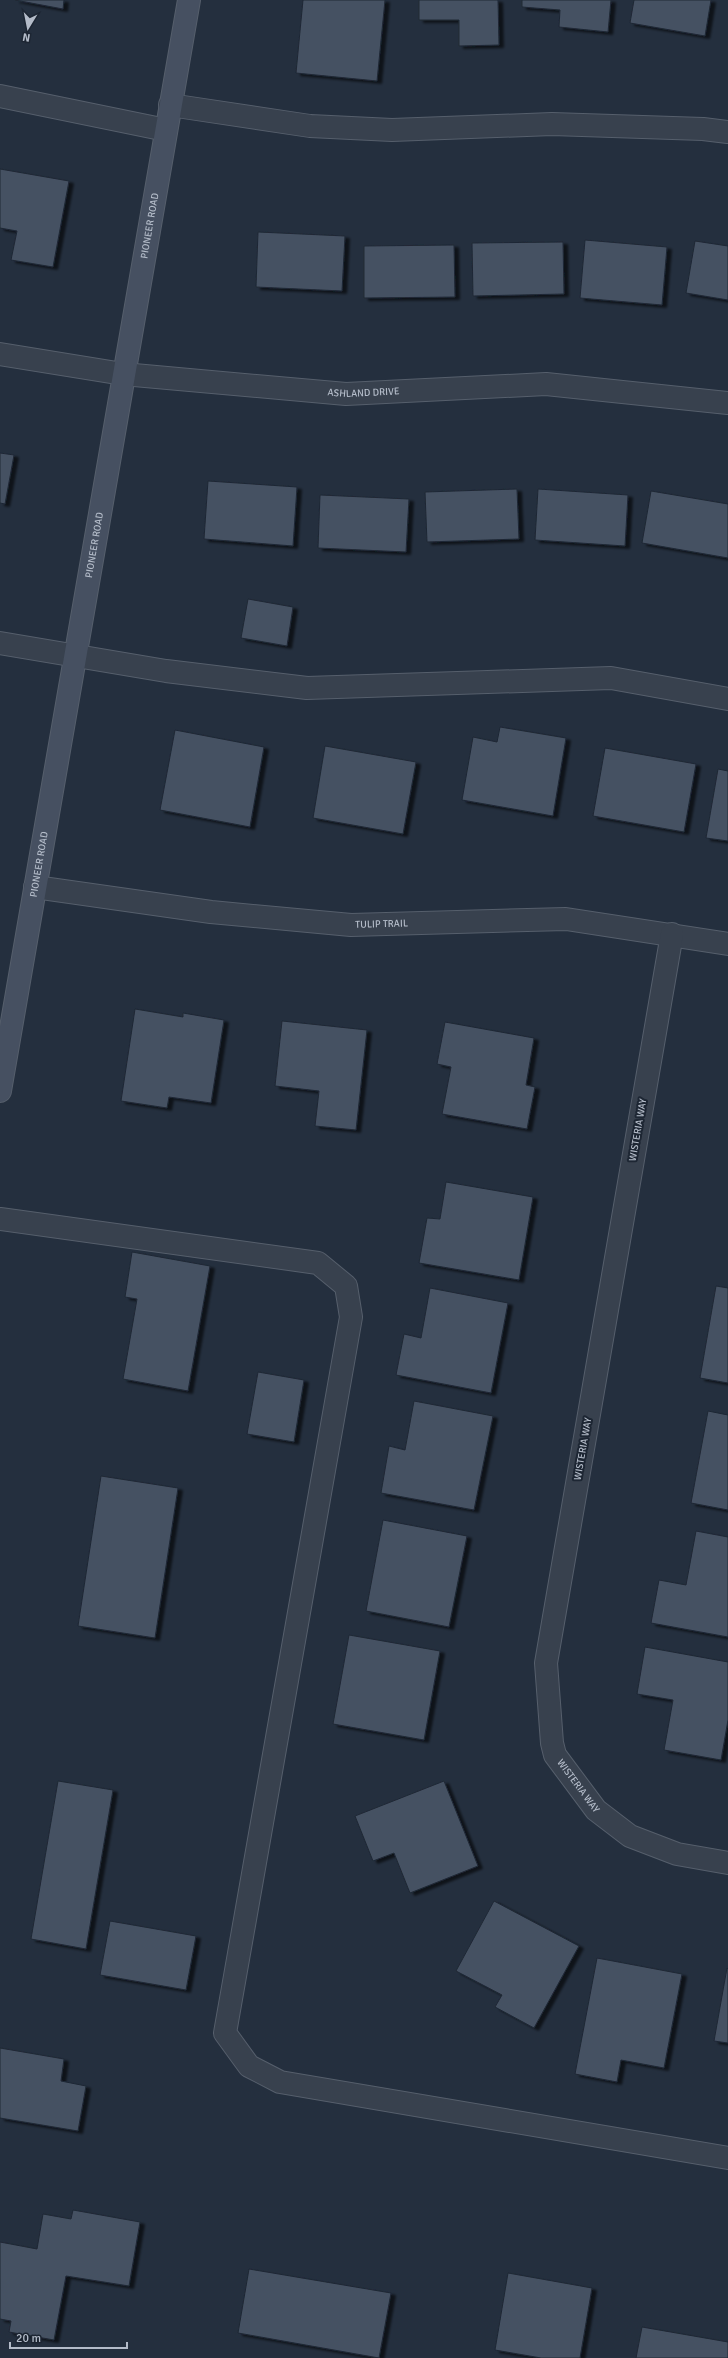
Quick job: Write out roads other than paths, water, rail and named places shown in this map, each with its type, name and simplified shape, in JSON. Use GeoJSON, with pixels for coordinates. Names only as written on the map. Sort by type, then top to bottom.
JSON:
{"type":"FeatureCollection","features":[{"type":"Feature","properties":{"kind":"main road","name":"PIONEER ROAD"},"geometry":{"type":"LineString","coordinates":[[0,1091],[189,0]]}},
{"type":"Feature","properties":{"kind":"street"},"geometry":{"type":"LineString","coordinates":[[0,96],[166,130]]}},
{"type":"Feature","properties":{"kind":"street"},"geometry":{"type":"LineString","coordinates":[[170,106],[310,126],[370,129],[552,124],[702,128],[728,132]]}},
{"type":"Feature","properties":{"kind":"street","name":"ASHLAND DRIVE"},"geometry":{"type":"LineString","coordinates":[[0,354],[123,374],[346,394],[546,384],[728,403]]}},
{"type":"Feature","properties":{"kind":"street"},"geometry":{"type":"LineString","coordinates":[[0,643],[166,672],[307,688],[611,678],[728,699]]}},
{"type":"Feature","properties":{"kind":"street","name":"TULIP TRAIL"},"geometry":{"type":"LineString","coordinates":[[35,887],[211,912],[351,925],[566,918],[728,944]]}},
{"type":"Feature","properties":{"kind":"street","name":"WISTERIA WAY"},"geometry":{"type":"LineString","coordinates":[[672,934],[546,1663],[555,1755],[596,1810],[630,1836],[677,1854],[728,1863]]}},
{"type":"Feature","properties":{"kind":"street"},"geometry":{"type":"LineString","coordinates":[[0,1219],[318,1263],[346,1286],[351,1317],[225,2033],[249,2066],[280,2082],[728,2158]]}}]}
